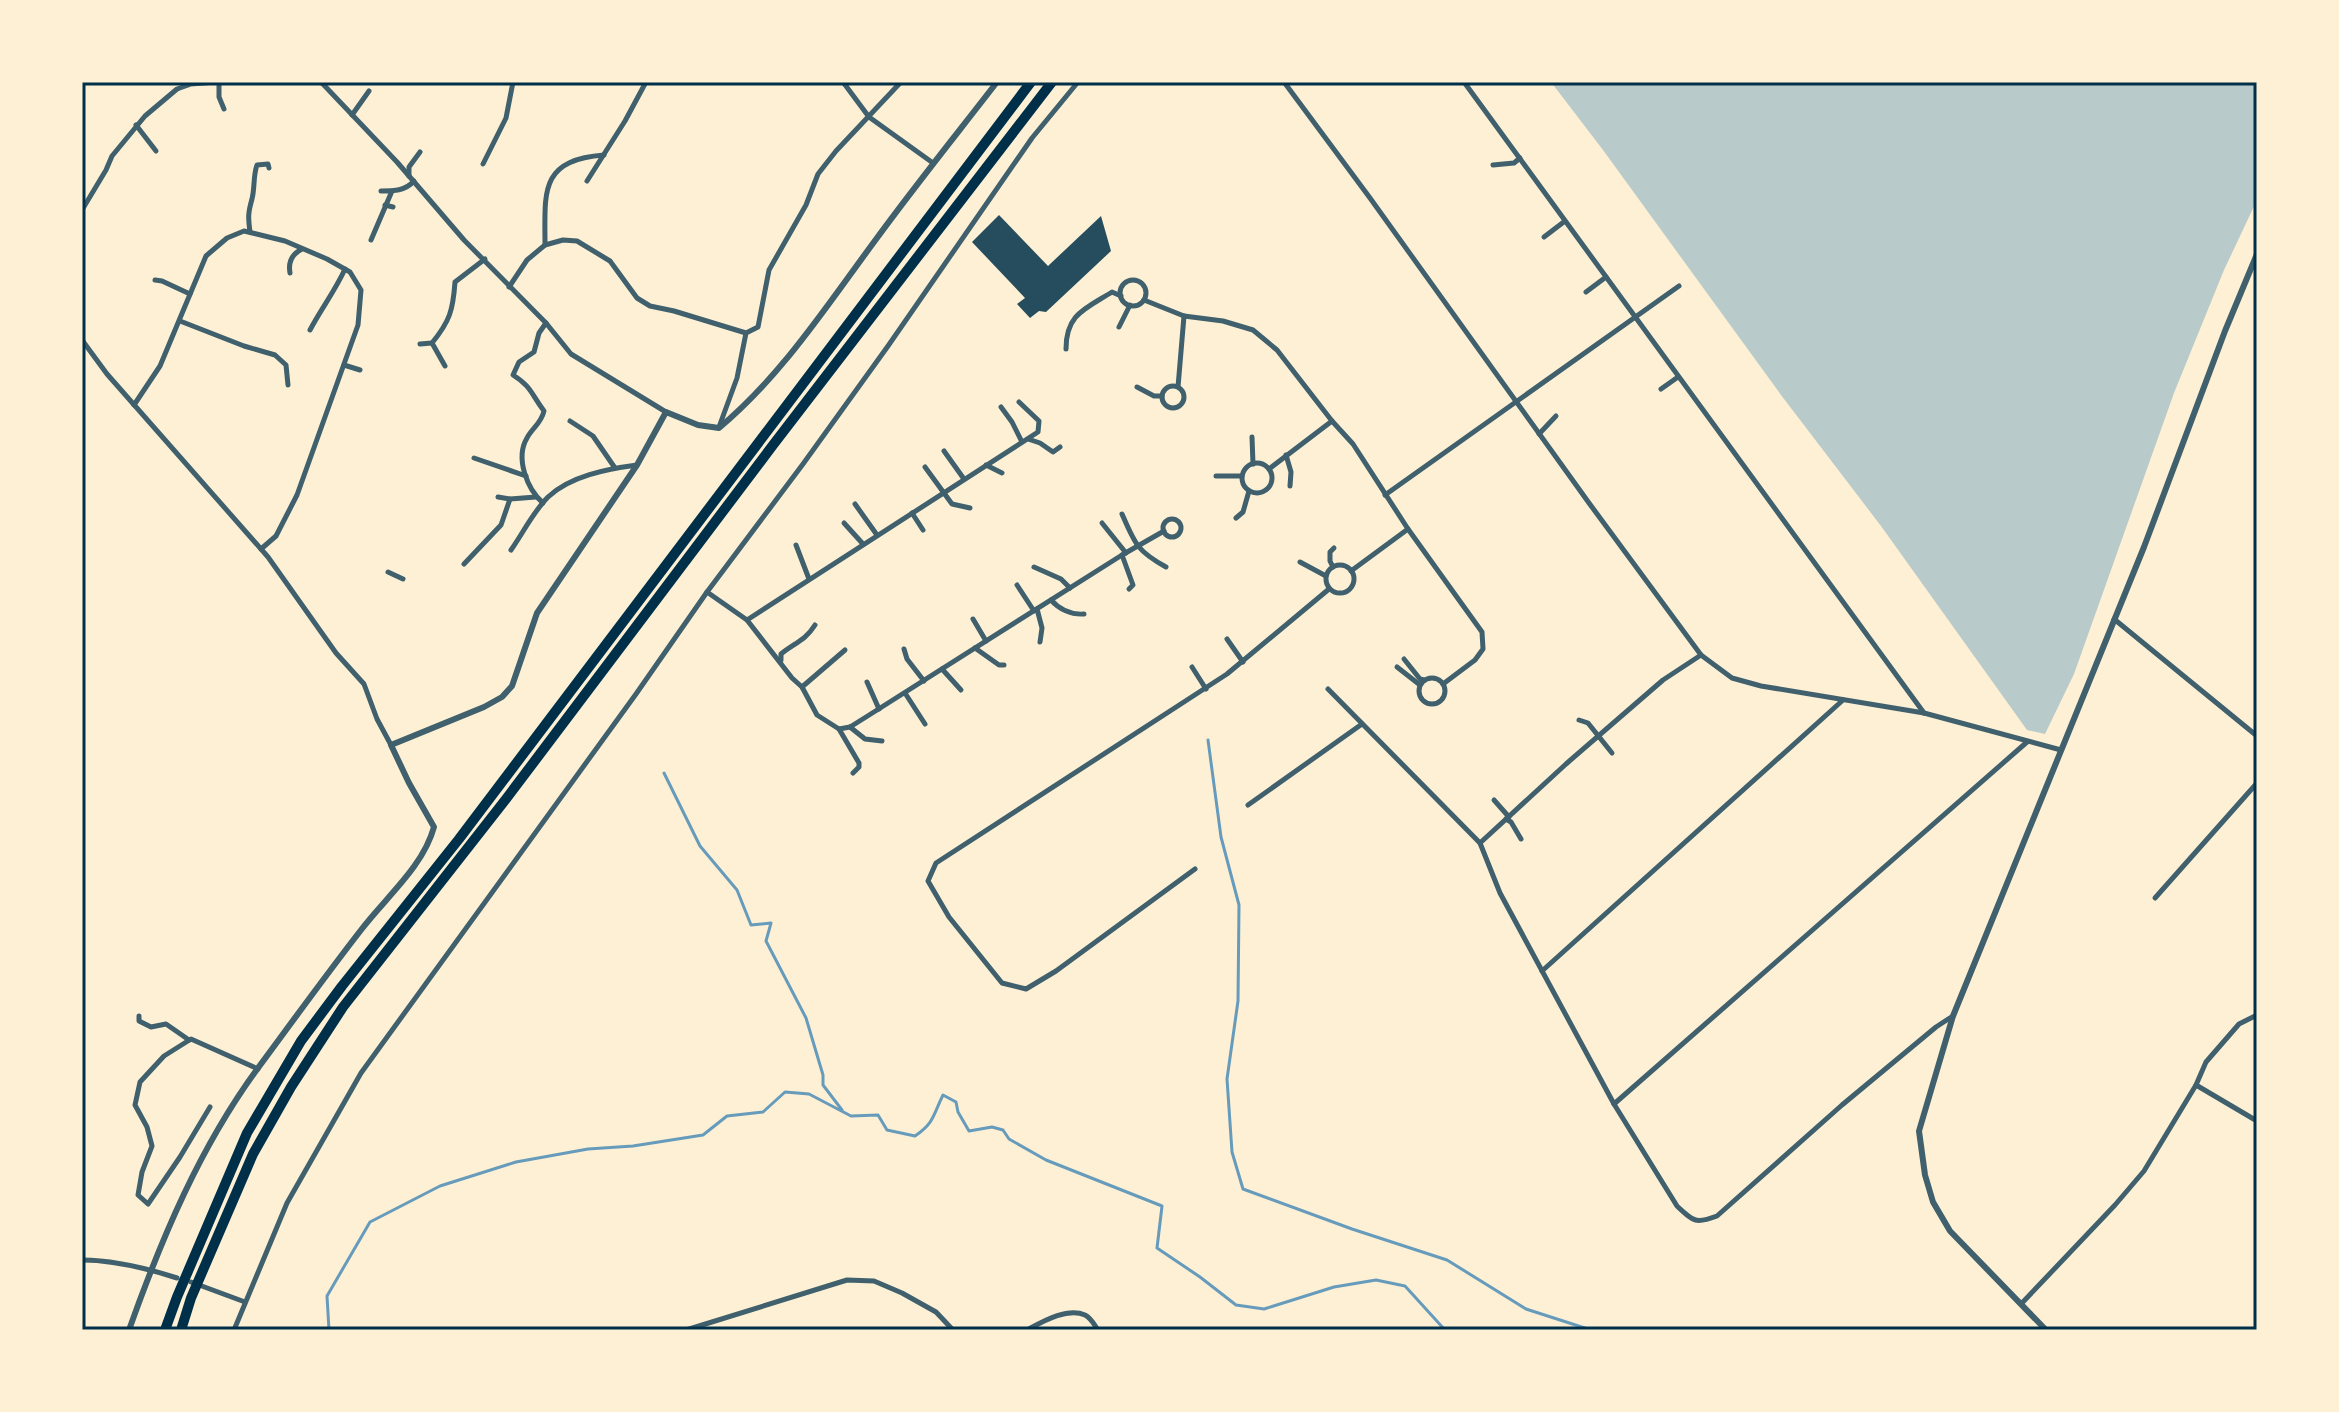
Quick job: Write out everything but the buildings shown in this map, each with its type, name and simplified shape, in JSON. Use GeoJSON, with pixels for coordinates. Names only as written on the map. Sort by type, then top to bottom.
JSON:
{"type":"FeatureCollection","features":[{"type":"Feature","properties":{"kind":"highway"},"geometry":{"type":"LineString","coordinates":[[165,1330],[247,1133],[301,1041],[478,814],[1031,82]]}},
{"type":"Feature","properties":{"kind":"highway"},"geometry":{"type":"LineString","coordinates":[[181,1330],[253,1154],[291,1087],[343,1007],[506,799],[1052,82]]}},
{"type":"Feature","properties":{"kind":"street"},"geometry":{"type":"LineString","coordinates":[[83,205],[112,156],[136,125],[177,89],[191,84],[217,82],[224,109]]}},
{"type":"Feature","properties":{"kind":"street"},"geometry":{"type":"LineString","coordinates":[[321,82],[464,240],[546,323],[571,354],[666,412],[698,425],[719,428],[747,405],[823,316],[933,163],[997,82]]}},
{"type":"Feature","properties":{"kind":"street"},"geometry":{"type":"LineString","coordinates":[[483,164],[506,118],[513,82]]}},
{"type":"Feature","properties":{"kind":"street"},"geometry":{"type":"LineString","coordinates":[[587,181],[646,82]]}},
{"type":"Feature","properties":{"kind":"street"},"geometry":{"type":"LineString","coordinates":[[843,82],[869,117],[933,163]]}},
{"type":"Feature","properties":{"kind":"street"},"geometry":{"type":"LineString","coordinates":[[509,287],[527,260],[545,245],[563,240],[577,241],[610,261],[637,298],[650,306],[746,333],[758,327],[769,270],[806,205],[818,174],[901,82]]}},
{"type":"Feature","properties":{"kind":"street"},"geometry":{"type":"LineString","coordinates":[[234,1330],[287,1203],[361,1073],[888,346],[1032,138],[1078,82]]}},
{"type":"Feature","properties":{"kind":"street"},"geometry":{"type":"LineString","coordinates":[[1284,82],[1701,655],[1732,678],[1761,686],[1924,713],[2061,750]]}},
{"type":"Feature","properties":{"kind":"street"},"geometry":{"type":"LineString","coordinates":[[1464,82],[1924,713]]}},
{"type":"Feature","properties":{"kind":"street"},"geometry":{"type":"LineString","coordinates":[[352,115],[369,91]]}},
{"type":"Feature","properties":{"kind":"street"},"geometry":{"type":"LineString","coordinates":[[136,125],[156,151]]}},
{"type":"Feature","properties":{"kind":"street"},"geometry":{"type":"LineString","coordinates":[[381,191],[407,189],[412,179],[409,167],[420,152]]}},
{"type":"Feature","properties":{"kind":"street"},"geometry":{"type":"LineString","coordinates":[[545,245],[549,181],[561,167],[574,159],[604,155]]}},
{"type":"Feature","properties":{"kind":"street"},"geometry":{"type":"LineString","coordinates":[[1493,165],[1514,163],[1520,158]]}},
{"type":"Feature","properties":{"kind":"street"},"geometry":{"type":"LineString","coordinates":[[250,232],[248,208],[255,169],[257,165],[268,164],[269,168]]}},
{"type":"Feature","properties":{"kind":"street"},"geometry":{"type":"LineString","coordinates":[[371,240],[392,191]]}},
{"type":"Feature","properties":{"kind":"street"},"geometry":{"type":"LineString","coordinates":[[385,205],[393,207]]}},
{"type":"Feature","properties":{"kind":"street"},"geometry":{"type":"LineString","coordinates":[[1544,237],[1565,221]]}},
{"type":"Feature","properties":{"kind":"street"},"geometry":{"type":"LineString","coordinates":[[134,405],[160,366],[206,256],[227,238],[244,231],[285,241],[350,272],[361,290],[358,325],[297,495],[276,536],[261,549]]}},
{"type":"Feature","properties":{"kind":"street"},"geometry":{"type":"LineString","coordinates":[[290,273],[289,265],[294,253],[303,249]]}},
{"type":"Feature","properties":{"kind":"street"},"geometry":{"type":"LineString","coordinates":[[2046,1330],[1950,1231],[1933,1202],[1925,1175],[1919,1131],[1953,1016],[2144,547],[2257,254]]}},
{"type":"Feature","properties":{"kind":"street"},"geometry":{"type":"LineString","coordinates":[[420,344],[432,343],[446,325],[453,307],[455,282],[485,259]]}},
{"type":"Feature","properties":{"kind":"street"},"geometry":{"type":"LineString","coordinates":[[329,269],[342,267]]}},
{"type":"Feature","properties":{"kind":"street"},"geometry":{"type":"LineString","coordinates":[[310,330],[334,292],[342,267]]}},
{"type":"Feature","properties":{"kind":"street"},"geometry":{"type":"LineString","coordinates":[[1586,292],[1606,277]]}},
{"type":"Feature","properties":{"kind":"street"},"geometry":{"type":"LineString","coordinates":[[155,280],[190,294]]}},
{"type":"Feature","properties":{"kind":"street"},"geometry":{"type":"LineString","coordinates":[[1134,281],[1144,287],[1144,300],[1138,305],[1123,301],[1123,286],[1134,281]]}},
{"type":"Feature","properties":{"kind":"street"},"geometry":{"type":"LineString","coordinates":[[1385,495],[1679,286]]}},
{"type":"Feature","properties":{"kind":"street"},"geometry":{"type":"LineString","coordinates":[[1066,349],[1066,332],[1075,315],[1112,292],[1121,296]]}},
{"type":"Feature","properties":{"kind":"street"},"geometry":{"type":"LineString","coordinates":[[1144,300],[1184,316],[1223,321],[1253,330],[1277,350],[1353,444],[1408,529],[1482,632],[1483,649],[1475,660],[1443,684]]}},
{"type":"Feature","properties":{"kind":"street"},"geometry":{"type":"LineString","coordinates":[[1119,327],[1130,305]]}},
{"type":"Feature","properties":{"kind":"street"},"geometry":{"type":"LineString","coordinates":[[1178,387],[1166,388],[1162,396],[1169,408],[1179,407],[1184,402],[1184,395],[1178,387],[1184,316]]}},
{"type":"Feature","properties":{"kind":"street"},"geometry":{"type":"LineString","coordinates":[[180,321],[275,355],[286,365],[288,385]]}},
{"type":"Feature","properties":{"kind":"street"},"geometry":{"type":"LineString","coordinates":[[543,503],[527,477],[522,455],[524,443],[542,420],[544,411],[535,401],[531,389],[513,375],[519,362],[534,352],[539,333],[546,323]]}},
{"type":"Feature","properties":{"kind":"street"},"geometry":{"type":"LineString","coordinates":[[719,428],[737,378],[746,333]]}},
{"type":"Feature","properties":{"kind":"street"},"geometry":{"type":"LineString","coordinates":[[82,340],[107,374],[261,549],[336,653],[364,684],[377,719],[434,827],[429,844],[362,928],[226,1113],[190,1180],[151,1269],[129,1330]]}},
{"type":"Feature","properties":{"kind":"street"},"geometry":{"type":"LineString","coordinates":[[432,343],[445,366]]}},
{"type":"Feature","properties":{"kind":"street"},"geometry":{"type":"LineString","coordinates":[[344,365],[360,370]]}},
{"type":"Feature","properties":{"kind":"street"},"geometry":{"type":"LineString","coordinates":[[1661,389],[1678,377]]}},
{"type":"Feature","properties":{"kind":"street"},"geometry":{"type":"LineString","coordinates":[[1137,387],[1154,396],[1162,396]]}},
{"type":"Feature","properties":{"kind":"street"},"geometry":{"type":"LineString","coordinates":[[747,620],[1038,432],[1039,421],[1019,402]]}},
{"type":"Feature","properties":{"kind":"street"},"geometry":{"type":"LineString","coordinates":[[1001,407],[1025,440],[1040,443],[1053,452],[1060,447]]}},
{"type":"Feature","properties":{"kind":"street"},"geometry":{"type":"LineString","coordinates":[[391,745],[484,707],[502,697],[512,686],[537,613],[637,465],[666,412]]}},
{"type":"Feature","properties":{"kind":"street"},"geometry":{"type":"LineString","coordinates":[[1539,434],[1556,416]]}},
{"type":"Feature","properties":{"kind":"street"},"geometry":{"type":"LineString","coordinates":[[570,421],[593,436],[615,468]]}},
{"type":"Feature","properties":{"kind":"street"},"geometry":{"type":"LineString","coordinates":[[1269,469],[1332,421]]}},
{"type":"Feature","properties":{"kind":"street"},"geometry":{"type":"LineString","coordinates":[[1252,437],[1253,464]]}},
{"type":"Feature","properties":{"kind":"street"},"geometry":{"type":"LineString","coordinates":[[944,451],[964,479]]}},
{"type":"Feature","properties":{"kind":"street"},"geometry":{"type":"LineString","coordinates":[[1286,455],[1291,472],[1290,486]]}},
{"type":"Feature","properties":{"kind":"street"},"geometry":{"type":"LineString","coordinates":[[474,458],[527,477]]}},
{"type":"Feature","properties":{"kind":"street"},"geometry":{"type":"LineString","coordinates":[[1253,464],[1269,469],[1271,478],[1268,488],[1259,492],[1249,491],[1243,483],[1244,470],[1253,464]]}},
{"type":"Feature","properties":{"kind":"street"},"geometry":{"type":"LineString","coordinates":[[511,550],[548,497],[569,482],[615,468],[637,465]]}},
{"type":"Feature","properties":{"kind":"street"},"geometry":{"type":"LineString","coordinates":[[986,465],[1002,473]]}},
{"type":"Feature","properties":{"kind":"street"},"geometry":{"type":"LineString","coordinates":[[925,467],[952,504],[970,508]]}},
{"type":"Feature","properties":{"kind":"street"},"geometry":{"type":"LineString","coordinates":[[1216,476],[1242,476]]}},
{"type":"Feature","properties":{"kind":"street"},"geometry":{"type":"LineString","coordinates":[[1236,518],[1243,512],[1249,491]]}},
{"type":"Feature","properties":{"kind":"street"},"geometry":{"type":"LineString","coordinates":[[498,497],[537,497]]}},
{"type":"Feature","properties":{"kind":"street"},"geometry":{"type":"LineString","coordinates":[[464,564],[501,525],[510,499]]}},
{"type":"Feature","properties":{"kind":"street"},"geometry":{"type":"LineString","coordinates":[[855,504],[877,535]]}},
{"type":"Feature","properties":{"kind":"street"},"geometry":{"type":"LineString","coordinates":[[912,513],[923,530]]}},
{"type":"Feature","properties":{"kind":"street"},"geometry":{"type":"LineString","coordinates":[[1122,514],[1137,547],[1166,567]]}},
{"type":"Feature","properties":{"kind":"street"},"geometry":{"type":"LineString","coordinates":[[844,523],[863,544]]}},
{"type":"Feature","properties":{"kind":"street"},"geometry":{"type":"LineString","coordinates":[[1102,523],[1124,554],[1133,585],[1129,589]]}},
{"type":"Feature","properties":{"kind":"street"},"geometry":{"type":"LineString","coordinates":[[1351,571],[1408,529]]}},
{"type":"Feature","properties":{"kind":"street"},"geometry":{"type":"LineString","coordinates":[[839,729],[850,727],[1164,531]]}},
{"type":"Feature","properties":{"kind":"street"},"geometry":{"type":"LineString","coordinates":[[796,545],[809,579]]}},
{"type":"Feature","properties":{"kind":"street"},"geometry":{"type":"LineString","coordinates":[[1333,567],[1330,552],[1334,548]]}},
{"type":"Feature","properties":{"kind":"street"},"geometry":{"type":"LineString","coordinates":[[1300,562],[1326,576],[1329,589]]}},
{"type":"Feature","properties":{"kind":"street"},"geometry":{"type":"LineString","coordinates":[[1326,576],[1333,567],[1344,566],[1351,571],[1354,579],[1348,590],[1340,593],[1329,589]]}},
{"type":"Feature","properties":{"kind":"street"},"geometry":{"type":"LineString","coordinates":[[1034,567],[1061,579],[1070,588]]}},
{"type":"Feature","properties":{"kind":"street"},"geometry":{"type":"LineString","coordinates":[[388,572],[403,579]]}},
{"type":"Feature","properties":{"kind":"street"},"geometry":{"type":"LineString","coordinates":[[1017,585],[1035,610],[1042,628],[1040,642]]}},
{"type":"Feature","properties":{"kind":"street"},"geometry":{"type":"LineString","coordinates":[[1195,869],[1056,971],[1026,989],[1002,983],[949,917],[928,881],[936,863],[1206,689],[1329,589]]}},
{"type":"Feature","properties":{"kind":"street"},"geometry":{"type":"LineString","coordinates":[[707,592],[747,620],[802,687],[817,715],[839,729],[859,763],[853,773]]}},
{"type":"Feature","properties":{"kind":"street"},"geometry":{"type":"LineString","coordinates":[[1051,600],[1059,608],[1077,615],[1084,614]]}},
{"type":"Feature","properties":{"kind":"street"},"geometry":{"type":"LineString","coordinates":[[973,619],[986,641]]}},
{"type":"Feature","properties":{"kind":"street"},"geometry":{"type":"LineString","coordinates":[[2114,619],[2257,736]]}},
{"type":"Feature","properties":{"kind":"street"},"geometry":{"type":"LineString","coordinates":[[781,661],[781,654],[799,644],[815,625]]}},
{"type":"Feature","properties":{"kind":"street"},"geometry":{"type":"LineString","coordinates":[[1227,639],[1243,662]]}},
{"type":"Feature","properties":{"kind":"street"},"geometry":{"type":"LineString","coordinates":[[975,648],[999,665],[1004,665]]}},
{"type":"Feature","properties":{"kind":"street"},"geometry":{"type":"LineString","coordinates":[[904,649],[907,659],[924,681]]}},
{"type":"Feature","properties":{"kind":"street"},"geometry":{"type":"LineString","coordinates":[[802,687],[845,650]]}},
{"type":"Feature","properties":{"kind":"street"},"geometry":{"type":"LineString","coordinates":[[1480,843],[1663,680],[1701,655]]}},
{"type":"Feature","properties":{"kind":"street"},"geometry":{"type":"LineString","coordinates":[[1404,659],[1422,682]]}},
{"type":"Feature","properties":{"kind":"street"},"geometry":{"type":"LineString","coordinates":[[1192,667],[1206,689]]}},
{"type":"Feature","properties":{"kind":"street"},"geometry":{"type":"LineString","coordinates":[[1397,667],[1422,682],[1437,679],[1443,684],[1444,697],[1434,704],[1422,700],[1418,692],[1422,682]]}},
{"type":"Feature","properties":{"kind":"street"},"geometry":{"type":"LineString","coordinates":[[942,669],[961,690]]}},
{"type":"Feature","properties":{"kind":"street"},"geometry":{"type":"LineString","coordinates":[[867,682],[879,709]]}},
{"type":"Feature","properties":{"kind":"street"},"geometry":{"type":"LineString","coordinates":[[1328,689],[1480,843],[1500,893],[1614,1104],[1677,1206],[1691,1219],[1701,1222],[1717,1216],[1842,1105],[1953,1016]]}},
{"type":"Feature","properties":{"kind":"street"},"geometry":{"type":"LineString","coordinates":[[905,693],[925,724]]}},
{"type":"Feature","properties":{"kind":"street"},"geometry":{"type":"LineString","coordinates":[[1542,971],[1843,699]]}},
{"type":"Feature","properties":{"kind":"street"},"geometry":{"type":"LineString","coordinates":[[1579,720],[1588,723],[1612,753]]}},
{"type":"Feature","properties":{"kind":"street"},"geometry":{"type":"LineString","coordinates":[[1248,805],[1362,724]]}},
{"type":"Feature","properties":{"kind":"street"},"geometry":{"type":"LineString","coordinates":[[850,727],[865,739],[882,741]]}},
{"type":"Feature","properties":{"kind":"street"},"geometry":{"type":"LineString","coordinates":[[1614,1104],[2027,741]]}},
{"type":"Feature","properties":{"kind":"street"},"geometry":{"type":"LineString","coordinates":[[2155,898],[2257,783]]}},
{"type":"Feature","properties":{"kind":"street"},"geometry":{"type":"LineString","coordinates":[[1494,800],[1521,839]]}},
{"type":"Feature","properties":{"kind":"street"},"geometry":{"type":"LineString","coordinates":[[2022,1303],[2144,1171],[2196,1085],[2206,1062],[2239,1024],[2257,1015]]}},
{"type":"Feature","properties":{"kind":"street"},"geometry":{"type":"LineString","coordinates":[[139,1016],[139,1021],[151,1027],[166,1024],[189,1040],[258,1069]]}},
{"type":"Feature","properties":{"kind":"street"},"geometry":{"type":"LineString","coordinates":[[189,1040],[164,1056],[140,1082],[135,1105],[147,1127],[152,1146],[142,1172],[138,1195],[148,1204],[210,1107]]}},
{"type":"Feature","properties":{"kind":"street"},"geometry":{"type":"LineString","coordinates":[[2196,1085],[2257,1121]]}},
{"type":"Feature","properties":{"kind":"street"},"geometry":{"type":"LineString","coordinates":[[82,1260],[110,1260],[177,1278]]}},
{"type":"Feature","properties":{"kind":"street"},"geometry":{"type":"LineString","coordinates":[[686,1330],[847,1280],[874,1281],[902,1293],[936,1312],[953,1330]]}},
{"type":"Feature","properties":{"kind":"street"},"geometry":{"type":"LineString","coordinates":[[191,1282],[245,1302]]}},
{"type":"Feature","properties":{"kind":"street"},"geometry":{"type":"LineString","coordinates":[[1027,1330],[1051,1318],[1076,1312],[1088,1316],[1098,1330]]}},
{"type":"Feature","properties":{"kind":"shaded area"},"geometry":{"type":"Polygon","coordinates":[[[1551,82],[2257,82],[2257,200],[2224,270],[2174,393],[2074,674],[2045,734],[2027,730],[1881,526],[1551,82]]]}},
{"type":"Feature","properties":{"kind":"waterway"},"geometry":{"type":"LineString","coordinates":[[1208,740],[1221,837],[1239,905],[1238,1001],[1227,1079],[1232,1152],[1243,1189],[1447,1260],[1526,1309],[1591,1330]]}},
{"type":"Feature","properties":{"kind":"waterway"},"geometry":{"type":"LineString","coordinates":[[664,773],[700,846],[737,890],[751,925],[771,923],[766,941],[806,1018],[823,1075],[823,1085],[842,1110]]}},
{"type":"Feature","properties":{"kind":"waterway"},"geometry":{"type":"LineString","coordinates":[[329,1330],[327,1296],[370,1222],[440,1186],[516,1162],[588,1149],[633,1146],[703,1135],[727,1116],[763,1112],[785,1092],[809,1094],[851,1116],[878,1115],[887,1130],[915,1136],[930,1122],[943,1095],[956,1102],[969,1131],[992,1127],[1003,1130],[1009,1139],[1046,1160],[1162,1206],[1157,1248],[1236,1305],[1264,1309],[1334,1287],[1376,1280],[1405,1286],[1445,1330]]}}]}
